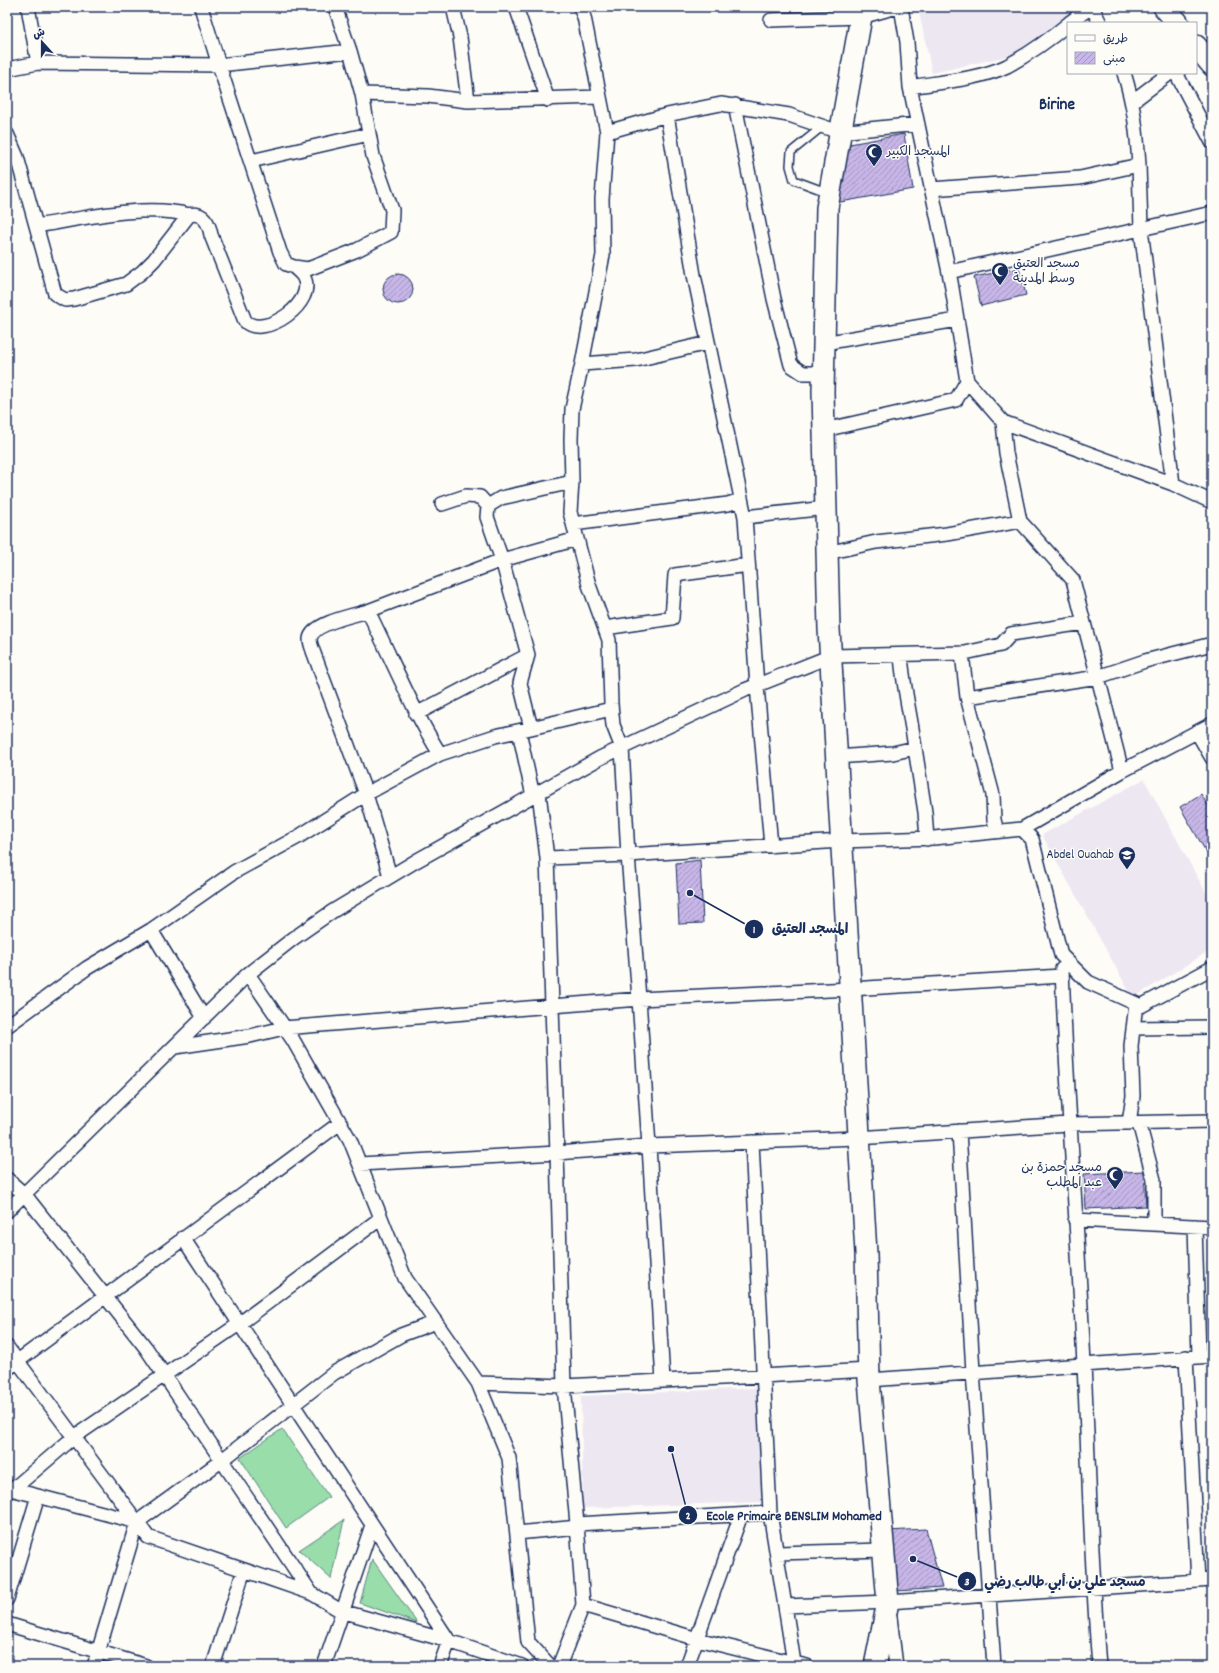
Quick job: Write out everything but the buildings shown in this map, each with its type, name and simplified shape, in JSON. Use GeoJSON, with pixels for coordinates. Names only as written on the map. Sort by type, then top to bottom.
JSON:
{"type":"FeatureCollection","features":[{"type":"Feature","properties":{"kind":"main road"},"geometry":{"type":"LineString","coordinates":[[1164,7],[1177,22]]}},
{"type":"Feature","properties":{"kind":"main road"},"geometry":{"type":"LineString","coordinates":[[861,12],[831,129],[829,193],[827,208],[823,373],[827,553],[836,757],[866,1253],[869,1375],[888,1602],[876,1666]]}},
{"type":"Feature","properties":{"kind":"main road"},"geometry":{"type":"LineString","coordinates":[[1197,47],[1212,65]]}},
{"type":"Feature","properties":{"kind":"street"},"geometry":{"type":"LineString","coordinates":[[28,7],[38,64]]}},
{"type":"Feature","properties":{"kind":"street"},"geometry":{"type":"LineString","coordinates":[[7,134],[17,157],[55,294],[65,300],[74,299],[126,284],[142,272],[154,260],[189,215],[194,213],[202,216],[209,224],[211,235],[245,321],[248,324],[261,326],[285,318],[301,301],[306,293],[306,285],[303,276],[294,268],[286,264],[280,252],[218,65],[201,7]]}},
{"type":"Feature","properties":{"kind":"street"},"geometry":{"type":"LineString","coordinates":[[294,268],[308,269],[357,250],[391,232],[392,210],[373,156],[362,94],[350,50],[335,7]]}},
{"type":"Feature","properties":{"kind":"street"},"geometry":{"type":"LineString","coordinates":[[453,7],[460,37],[468,101]]}},
{"type":"Feature","properties":{"kind":"street"},"geometry":{"type":"LineString","coordinates":[[516,7],[548,100]]}},
{"type":"Feature","properties":{"kind":"street"},"geometry":{"type":"LineString","coordinates":[[580,7],[584,16],[607,132],[602,199],[603,255],[572,409],[572,482],[570,512],[589,585],[606,628],[609,640],[611,709],[613,725],[622,748],[628,855],[649,1146],[663,1381]]}},
{"type":"Feature","properties":{"kind":"street"},"geometry":{"type":"LineString","coordinates":[[771,20],[861,12],[897,7]]}},
{"type":"Feature","properties":{"kind":"street"},"geometry":{"type":"LineString","coordinates":[[901,7],[907,42],[910,87],[949,272],[967,381],[1003,422],[1173,484],[1212,502]]}},
{"type":"Feature","properties":{"kind":"street"},"geometry":{"type":"LineString","coordinates":[[1070,22],[1092,7],[1100,22]]}},
{"type":"Feature","properties":{"kind":"street"},"geometry":{"type":"LineString","coordinates":[[910,87],[980,75],[1006,66],[1042,45],[1067,24]]}},
{"type":"Feature","properties":{"kind":"street"},"geometry":{"type":"LineString","coordinates":[[7,69],[38,64],[218,65],[350,50]]}},
{"type":"Feature","properties":{"kind":"street"},"geometry":{"type":"LineString","coordinates":[[1124,74],[1133,101],[1137,130],[1141,229],[1173,484]]}},
{"type":"Feature","properties":{"kind":"street"},"geometry":{"type":"LineString","coordinates":[[1133,101],[1169,74]]}},
{"type":"Feature","properties":{"kind":"street"},"geometry":{"type":"LineString","coordinates":[[1177,74],[1212,142]]}},
{"type":"Feature","properties":{"kind":"street"},"geometry":{"type":"LineString","coordinates":[[362,94],[428,96],[468,101],[548,100],[600,97]]}},
{"type":"Feature","properties":{"kind":"street"},"geometry":{"type":"LineString","coordinates":[[607,132],[667,115],[720,104],[735,105],[789,116],[831,129],[918,124]]}},
{"type":"Feature","properties":{"kind":"street"},"geometry":{"type":"LineString","coordinates":[[735,105],[774,299],[792,365],[803,373],[823,373]]}},
{"type":"Feature","properties":{"kind":"street"},"geometry":{"type":"LineString","coordinates":[[667,115],[694,275],[745,517],[757,686],[771,846]]}},
{"type":"Feature","properties":{"kind":"street"},"geometry":{"type":"LineString","coordinates":[[251,161],[369,134]]}},
{"type":"Feature","properties":{"kind":"street"},"geometry":{"type":"LineString","coordinates":[[931,189],[1080,178],[1139,165]]}},
{"type":"Feature","properties":{"kind":"street"},"geometry":{"type":"LineString","coordinates":[[36,226],[150,211],[173,210],[189,215]]}},
{"type":"Feature","properties":{"kind":"street"},"geometry":{"type":"LineString","coordinates":[[949,272],[1212,213]]}},
{"type":"Feature","properties":{"kind":"street"},"geometry":{"type":"LineString","coordinates":[[824,344],[957,320]]}},
{"type":"Feature","properties":{"kind":"street"},"geometry":{"type":"LineString","coordinates":[[582,364],[636,360],[708,343]]}},
{"type":"Feature","properties":{"kind":"street"},"geometry":{"type":"LineString","coordinates":[[824,430],[956,400],[967,381]]}},
{"type":"Feature","properties":{"kind":"street"},"geometry":{"type":"LineString","coordinates":[[1003,422],[1006,453],[1020,521],[1073,580],[1122,771]]}},
{"type":"Feature","properties":{"kind":"street"},"geometry":{"type":"LineString","coordinates":[[488,506],[501,498],[572,482]]}},
{"type":"Feature","properties":{"kind":"street"},"geometry":{"type":"LineString","coordinates":[[442,504],[466,496],[480,497],[488,506],[488,517],[502,560],[528,655],[520,683],[525,730],[547,858],[564,1386],[583,1605],[559,1666]]}},
{"type":"Feature","properties":{"kind":"street"},"geometry":{"type":"LineString","coordinates":[[573,524],[728,504],[741,500]]}},
{"type":"Feature","properties":{"kind":"street"},"geometry":{"type":"LineString","coordinates":[[745,517],[826,508]]}},
{"type":"Feature","properties":{"kind":"street"},"geometry":{"type":"LineString","coordinates":[[827,553],[876,542],[946,534],[1020,521]]}},
{"type":"Feature","properties":{"kind":"street"},"geometry":{"type":"LineString","coordinates":[[390,876],[366,794],[312,651],[310,638],[314,630],[330,622],[368,611],[502,560],[576,539]]}},
{"type":"Feature","properties":{"kind":"street"},"geometry":{"type":"LineString","coordinates":[[606,628],[672,618],[675,575],[748,565]]}},
{"type":"Feature","properties":{"kind":"street"},"geometry":{"type":"LineString","coordinates":[[368,611],[398,672],[416,714],[440,754]]}},
{"type":"Feature","properties":{"kind":"street"},"geometry":{"type":"LineString","coordinates":[[7,1211],[25,1195],[248,974],[294,938],[333,911],[390,876],[536,794],[622,748],[757,686],[831,656],[962,653],[1001,645],[1011,634],[1084,623]]}},
{"type":"Feature","properties":{"kind":"street"},"geometry":{"type":"LineString","coordinates":[[967,697],[1098,677],[1145,661],[1212,644]]}},
{"type":"Feature","properties":{"kind":"street"},"geometry":{"type":"LineString","coordinates":[[962,653],[967,697],[993,795],[996,832]]}},
{"type":"Feature","properties":{"kind":"street"},"geometry":{"type":"LineString","coordinates":[[416,714],[528,655]]}},
{"type":"Feature","properties":{"kind":"street"},"geometry":{"type":"LineString","coordinates":[[901,655],[925,812],[927,839]]}},
{"type":"Feature","properties":{"kind":"street"},"geometry":{"type":"LineString","coordinates":[[7,1026],[88,968],[151,930],[234,872],[298,837],[366,794],[440,754],[495,736],[611,709]]}},
{"type":"Feature","properties":{"kind":"street"},"geometry":{"type":"LineString","coordinates":[[547,858],[628,855],[841,841],[927,839],[1022,829],[1122,771],[1212,724]]}},
{"type":"Feature","properties":{"kind":"street"},"geometry":{"type":"LineString","coordinates":[[1198,732],[1212,758]]}},
{"type":"Feature","properties":{"kind":"street"},"geometry":{"type":"LineString","coordinates":[[836,757],[893,753],[915,748]]}},
{"type":"Feature","properties":{"kind":"street"},"geometry":{"type":"LineString","coordinates":[[1022,829],[1032,839],[1061,955],[1069,1124],[1084,1364],[1093,1588],[1099,1666]]}},
{"type":"Feature","properties":{"kind":"street"},"geometry":{"type":"LineString","coordinates":[[151,930],[204,1018]]}},
{"type":"Feature","properties":{"kind":"street"},"geometry":{"type":"LineString","coordinates":[[1061,955],[1088,982],[1141,1006],[1212,968]]}},
{"type":"Feature","properties":{"kind":"street"},"geometry":{"type":"LineString","coordinates":[[248,974],[284,1028],[350,1140],[405,1278],[478,1383],[509,1458],[528,1642],[550,1666]]}},
{"type":"Feature","properties":{"kind":"street"},"geometry":{"type":"LineString","coordinates":[[175,1047],[250,1036],[284,1028],[639,999],[850,989],[1062,976]]}},
{"type":"Feature","properties":{"kind":"street"},"geometry":{"type":"LineString","coordinates":[[1136,1004],[1131,1046],[1134,1123],[1154,1180],[1154,1224]]}},
{"type":"Feature","properties":{"kind":"street"},"geometry":{"type":"LineString","coordinates":[[1133,1028],[1212,1027]]}},
{"type":"Feature","properties":{"kind":"street"},"geometry":{"type":"LineString","coordinates":[[360,1164],[557,1153],[649,1146],[858,1138],[1069,1124],[1212,1121]]}},
{"type":"Feature","properties":{"kind":"street"},"geometry":{"type":"LineString","coordinates":[[7,1369],[182,1238],[340,1123]]}},
{"type":"Feature","properties":{"kind":"street"},"geometry":{"type":"LineString","coordinates":[[959,1131],[973,1372],[994,1666]]}},
{"type":"Feature","properties":{"kind":"street"},"geometry":{"type":"LineString","coordinates":[[752,1142],[770,1513],[794,1664]]}},
{"type":"Feature","properties":{"kind":"street"},"geometry":{"type":"LineString","coordinates":[[7,1179],[25,1195],[146,1348],[311,1593]]}},
{"type":"Feature","properties":{"kind":"street"},"geometry":{"type":"LineString","coordinates":[[9,1489],[74,1437],[239,1324],[381,1218]]}},
{"type":"Feature","properties":{"kind":"street"},"geometry":{"type":"LineString","coordinates":[[1075,1220],[1212,1227]]}},
{"type":"Feature","properties":{"kind":"street"},"geometry":{"type":"LineString","coordinates":[[1195,1226],[1199,1356],[1198,1581]]}},
{"type":"Feature","properties":{"kind":"street"},"geometry":{"type":"LineString","coordinates":[[182,1238],[449,1641]]}},
{"type":"Feature","properties":{"kind":"street"},"geometry":{"type":"LineString","coordinates":[[94,1666],[137,1522],[221,1461],[334,1373],[401,1335],[436,1322]]}},
{"type":"Feature","properties":{"kind":"street"},"geometry":{"type":"LineString","coordinates":[[7,1347],[148,1536],[311,1593],[341,1611],[449,1641],[522,1666]]}},
{"type":"Feature","properties":{"kind":"street"},"geometry":{"type":"LineString","coordinates":[[478,1383],[564,1386],[764,1376],[973,1372],[1199,1356]]}},
{"type":"Feature","properties":{"kind":"street"},"geometry":{"type":"LineString","coordinates":[[9,1489],[137,1522]]}},
{"type":"Feature","properties":{"kind":"street"},"geometry":{"type":"LineString","coordinates":[[7,1600],[38,1496]]}},
{"type":"Feature","properties":{"kind":"street"},"geometry":{"type":"LineString","coordinates":[[517,1533],[577,1526],[770,1513]]}},
{"type":"Feature","properties":{"kind":"street"},"geometry":{"type":"LineString","coordinates":[[687,1666],[741,1515]]}},
{"type":"Feature","properties":{"kind":"street"},"geometry":{"type":"LineString","coordinates":[[324,1666],[341,1611],[372,1525]]}},
{"type":"Feature","properties":{"kind":"street"},"geometry":{"type":"LineString","coordinates":[[777,1553],[883,1550]]}},
{"type":"Feature","properties":{"kind":"street"},"geometry":{"type":"LineString","coordinates":[[213,1666],[244,1570]]}},
{"type":"Feature","properties":{"kind":"street"},"geometry":{"type":"LineString","coordinates":[[785,1606],[888,1602],[1212,1580]]}},
{"type":"Feature","properties":{"kind":"street"},"geometry":{"type":"LineString","coordinates":[[888,1602],[896,1666]]}},
{"type":"Feature","properties":{"kind":"street"},"geometry":{"type":"LineString","coordinates":[[583,1605],[697,1639],[807,1666]]}},
{"type":"Feature","properties":{"kind":"street"},"geometry":{"type":"LineString","coordinates":[[7,1624],[98,1653],[146,1666]]}},
{"type":"Feature","properties":{"kind":"street"},"geometry":{"type":"LineString","coordinates":[[440,1666],[449,1641]]}},
{"type":"Feature","properties":{"kind":"lane"},"geometry":{"type":"LineString","coordinates":[[829,193],[794,180],[790,166],[791,152],[831,129]]}},
{"type":"Feature","properties":{"kind":"shaded area"},"geometry":{"type":"Polygon","coordinates":[[[943,7],[1068,7],[1070,16],[1012,55],[932,73],[919,12],[943,7]]]}},
{"type":"Feature","properties":{"kind":"shaded area","name":"Abdel Ouahab"},"geometry":{"type":"Polygon","coordinates":[[[1144,779],[1212,904],[1212,949],[1133,998],[1042,835],[1144,779]]]}},
{"type":"Feature","properties":{"kind":"shaded area"},"geometry":{"type":"Polygon","coordinates":[[[756,1388],[762,1502],[583,1508],[581,1396],[756,1388]]]}},
{"type":"Feature","properties":{"kind":"green space"},"geometry":{"type":"Polygon","coordinates":[[[282,1429],[329,1497],[286,1528],[240,1458],[282,1429]]]}},
{"type":"Feature","properties":{"kind":"green space"},"geometry":{"type":"Polygon","coordinates":[[[344,1520],[331,1579],[299,1550],[344,1520]]]}},
{"type":"Feature","properties":{"kind":"green space"},"geometry":{"type":"Polygon","coordinates":[[[372,1559],[417,1623],[360,1603],[372,1559]]]}},
{"type":"Feature","properties":{"kind":"place","name":"المسجد الكبير"},"geometry":{"type":"Point","coordinates":[874,167]}},
{"type":"Feature","properties":{"kind":"place","name":"مسجد العتيق وسط المدينة"},"geometry":{"type":"Point","coordinates":[1000,286]}},
{"type":"Feature","properties":{"kind":"place","name":"Abdel Ouahab"},"geometry":{"type":"Point","coordinates":[1127,870]}},
{"type":"Feature","properties":{"kind":"place","name":"المسجد العتيق"},"geometry":{"type":"Point","coordinates":[690,893]}},
{"type":"Feature","properties":{"kind":"place","name":"مسجد حمزة بن عبد المطلب"},"geometry":{"type":"Point","coordinates":[1115,1190]}},
{"type":"Feature","properties":{"kind":"place","name":"Ecole Primaire BENSLIM Mohamed"},"geometry":{"type":"Point","coordinates":[671,1449]}},
{"type":"Feature","properties":{"kind":"place","name":"مسجد علي بن أبي طالب رضي"},"geometry":{"type":"Point","coordinates":[913,1559]}},
{"type":"Feature","properties":{"kind":"district","name":"Birine"},"geometry":{"type":"Point","coordinates":[1057,106]}}]}
